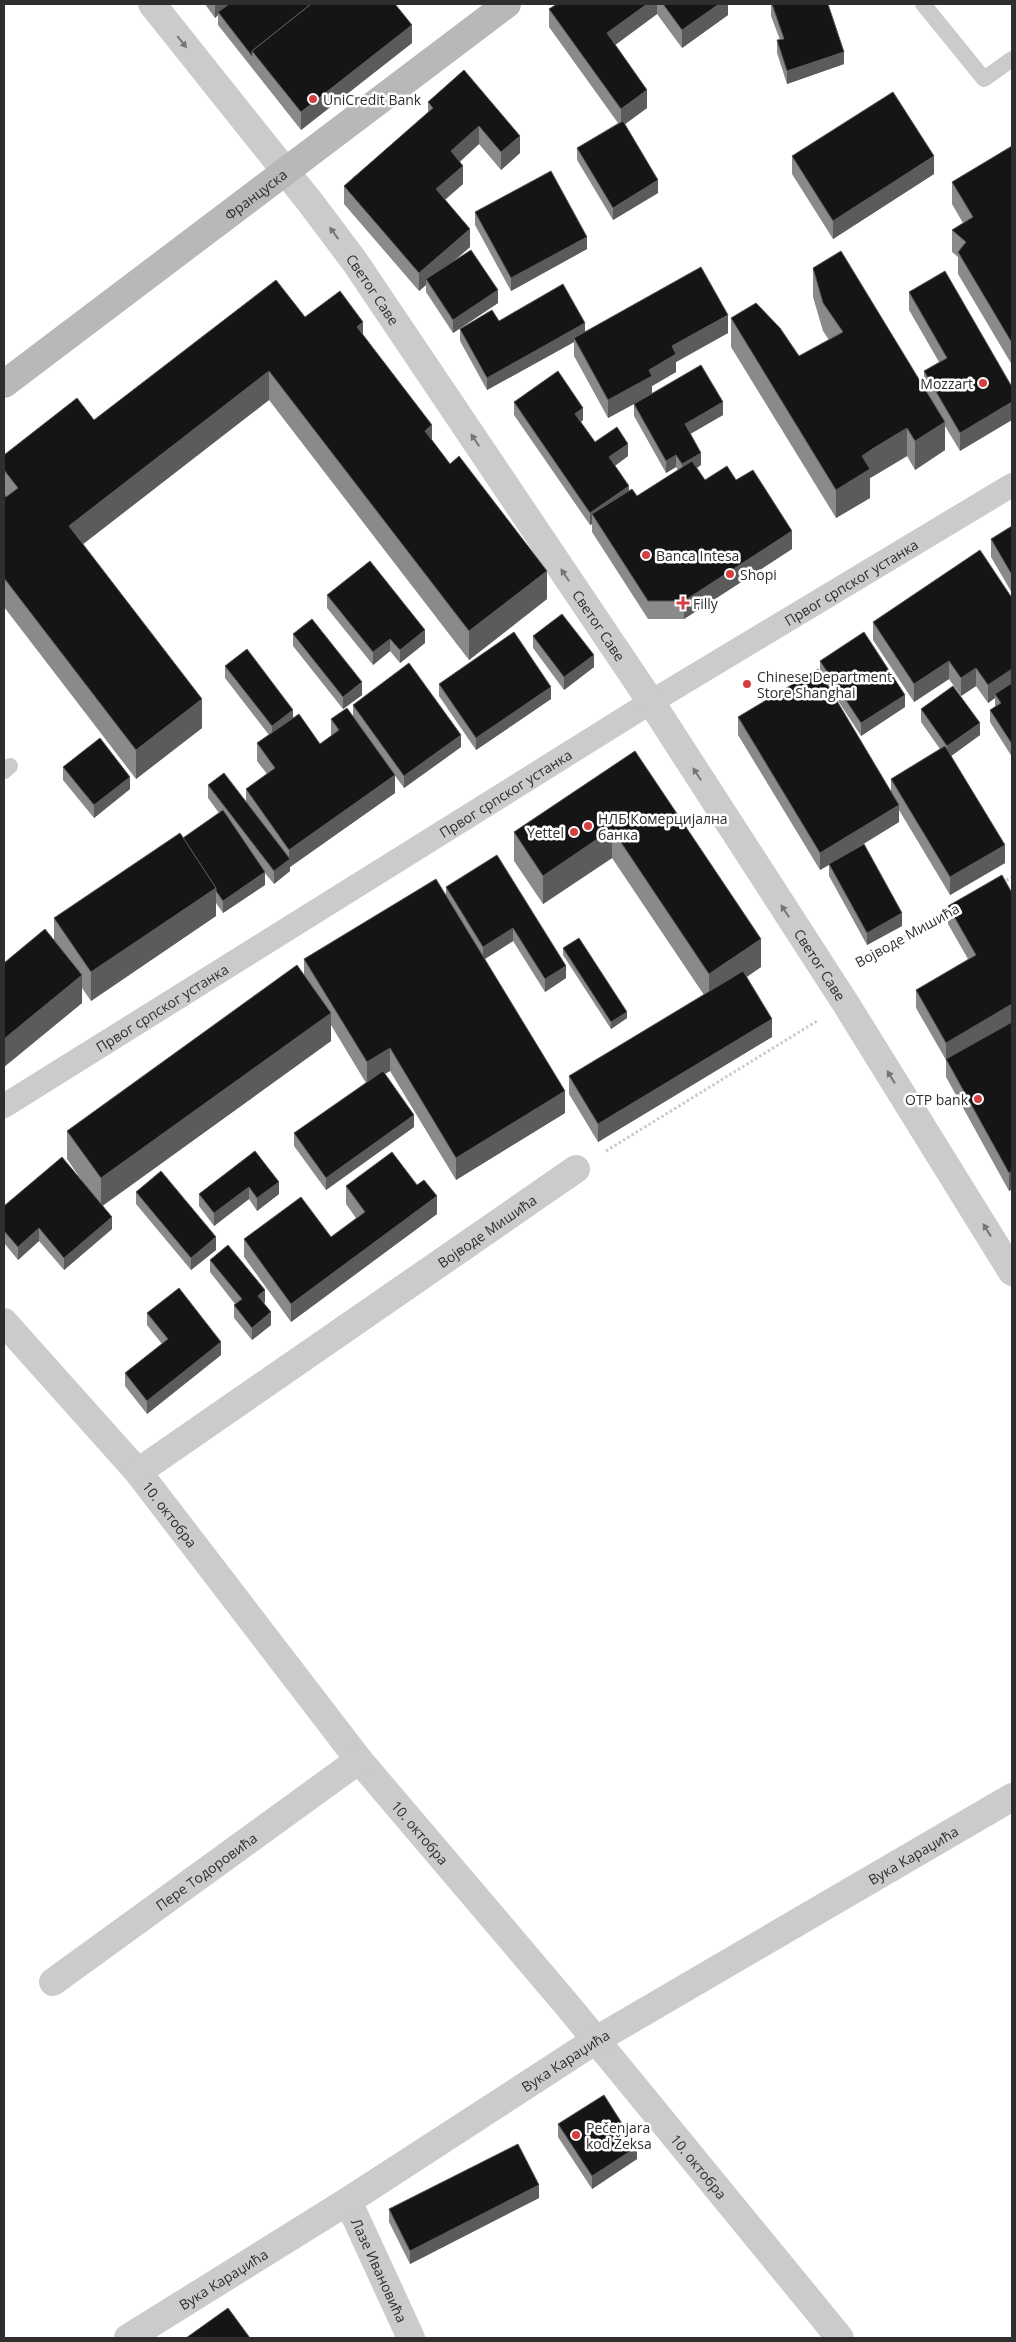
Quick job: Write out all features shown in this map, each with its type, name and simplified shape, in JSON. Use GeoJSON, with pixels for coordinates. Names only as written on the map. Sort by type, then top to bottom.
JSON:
{"type":"FeatureCollection","features":[{"type":"Feature","properties":{"kind":"main road","name":"Француска"},"geometry":{"type":"LineString","coordinates":[[4,384],[507,4]]}},
{"type":"Feature","properties":{"kind":"street","name":"Светог Саве"},"geometry":{"type":"LineString","coordinates":[[152,4],[355,262],[651,702],[828,979],[846,1004],[1012,1272]]}},
{"type":"Feature","properties":{"kind":"street","name":"Првог српског устанка"},"geometry":{"type":"LineString","coordinates":[[4,1106],[651,702],[1012,485]]}},
{"type":"Feature","properties":{"kind":"street","name":"Војводе Мишића"},"geometry":{"type":"LineString","coordinates":[[138,1472],[576,1170]]}},
{"type":"Feature","properties":{"kind":"street","name":"10. октобра"},"geometry":{"type":"LineString","coordinates":[[4,1322],[138,1472],[360,1760],[596,2040],[840,2338]]}},
{"type":"Feature","properties":{"kind":"street","name":"Пере Тодоровића"},"geometry":{"type":"LineString","coordinates":[[53,1982],[360,1760]]}},
{"type":"Feature","properties":{"kind":"street","name":"Вука Караџића"},"geometry":{"type":"LineString","coordinates":[[128,2338],[348,2201],[596,2040],[1012,1798]]}},
{"type":"Feature","properties":{"kind":"street","name":"Лазе Ивановића"},"geometry":{"type":"LineString","coordinates":[[348,2201],[411,2338]]}},
{"type":"Feature","properties":{"kind":"lane"},"geometry":{"type":"LineString","coordinates":[[924,4],[984,79],[1012,59]]}},
{"type":"Feature","properties":{"kind":"path"},"geometry":{"type":"LineString","coordinates":[[996,886],[1012,877]]}},
{"type":"Feature","properties":{"kind":"path","name":"Војводе Мишића"},"geometry":{"type":"LineString","coordinates":[[828,979],[954,910]]}},
{"type":"Feature","properties":{"kind":"path"},"geometry":{"type":"LineString","coordinates":[[576,1170],[846,1004]]}},
{"type":"Feature","properties":{"kind":"building"},"geometry":{"type":"Polygon","coordinates":[[[229,4],[311,4],[252,51],[252,56],[218,12],[229,4]]]}},
{"type":"Feature","properties":{"kind":"building"},"geometry":{"type":"Polygon","coordinates":[[[311,4],[395,4],[412,25],[301,112],[252,51],[311,4]]]}},
{"type":"Feature","properties":{"kind":"building"},"geometry":{"type":"Polygon","coordinates":[[[557,4],[647,4],[607,33],[647,90],[621,109],[549,9],[557,4]]]}},
{"type":"Feature","properties":{"kind":"building"},"geometry":{"type":"Polygon","coordinates":[[[663,4],[719,4],[682,30],[663,4]]]}},
{"type":"Feature","properties":{"kind":"building"},"geometry":{"type":"Polygon","coordinates":[[[772,4],[828,4],[844,52],[787,71],[777,40],[784,39],[772,4]]]}},
{"type":"Feature","properties":{"kind":"building"},"geometry":{"type":"Polygon","coordinates":[[[464,70],[520,136],[501,152],[479,126],[451,151],[463,166],[436,189],[470,229],[419,273],[344,186],[433,108],[428,102],[464,70]]]}},
{"type":"Feature","properties":{"kind":"building"},"geometry":{"type":"Polygon","coordinates":[[[893,92],[934,156],[833,221],[792,156],[893,92]]]}},
{"type":"Feature","properties":{"kind":"building"},"geometry":{"type":"Polygon","coordinates":[[[623,121],[658,180],[613,208],[577,148],[623,121]]]}},
{"type":"Feature","properties":{"kind":"building"},"geometry":{"type":"Polygon","coordinates":[[[1012,146],[1012,343],[958,252],[966,242],[952,230],[973,217],[952,182],[1012,146]]]}},
{"type":"Feature","properties":{"kind":"building"},"geometry":{"type":"Polygon","coordinates":[[[551,171],[587,237],[511,278],[475,212],[551,171]]]}},
{"type":"Feature","properties":{"kind":"building"},"geometry":{"type":"Polygon","coordinates":[[[471,250],[498,290],[453,320],[426,279],[471,250]]]}},
{"type":"Feature","properties":{"kind":"building"},"geometry":{"type":"Polygon","coordinates":[[[841,251],[945,422],[915,441],[907,428],[874,448],[862,456],[870,469],[836,490],[731,318],[756,303],[780,328],[799,356],[843,332],[823,303],[813,268],[841,251]]]}},
{"type":"Feature","properties":{"kind":"building"},"geometry":{"type":"Polygon","coordinates":[[[701,267],[728,315],[672,346],[676,354],[649,370],[652,376],[608,400],[574,338],[701,267]]]}},
{"type":"Feature","properties":{"kind":"building"},"geometry":{"type":"Polygon","coordinates":[[[945,271],[1012,387],[1012,402],[960,433],[924,371],[947,358],[909,292],[945,271]]]}},
{"type":"Feature","properties":{"kind":"building"},"geometry":{"type":"Polygon","coordinates":[[[276,280],[305,317],[340,291],[363,322],[357,327],[432,425],[425,431],[450,464],[459,456],[547,571],[469,631],[269,371],[69,526],[202,699],[136,750],[4,578],[4,493],[6,497],[18,488],[4,470],[4,455],[77,398],[94,420],[276,280]]]}},
{"type":"Feature","properties":{"kind":"building"},"geometry":{"type":"Polygon","coordinates":[[[563,284],[585,323],[487,378],[460,329],[492,310],[499,321],[563,284]]]}},
{"type":"Feature","properties":{"kind":"building"},"geometry":{"type":"Polygon","coordinates":[[[701,365],[723,402],[685,424],[701,453],[682,464],[676,455],[666,461],[634,404],[701,365]]]}},
{"type":"Feature","properties":{"kind":"building"},"geometry":{"type":"Polygon","coordinates":[[[558,371],[583,408],[575,414],[595,442],[617,427],[628,444],[609,457],[629,486],[590,513],[514,402],[558,371]]]}},
{"type":"Feature","properties":{"kind":"building"},"geometry":{"type":"Polygon","coordinates":[[[692,461],[705,480],[727,466],[736,480],[753,470],[792,531],[684,601],[648,601],[592,514],[632,489],[637,496],[692,461]]]}},
{"type":"Feature","properties":{"kind":"building"},"geometry":{"type":"Polygon","coordinates":[[[1012,526],[1012,575],[991,539],[1012,526]]]}},
{"type":"Feature","properties":{"kind":"building"},"geometry":{"type":"Polygon","coordinates":[[[980,550],[1012,598],[1012,669],[988,685],[976,668],[961,678],[949,661],[914,684],[873,622],[980,550]]]}},
{"type":"Feature","properties":{"kind":"building"},"geometry":{"type":"Polygon","coordinates":[[[370,561],[425,630],[400,650],[390,639],[373,652],[327,595],[370,561]]]}},
{"type":"Feature","properties":{"kind":"building"},"geometry":{"type":"Polygon","coordinates":[[[562,614],[594,655],[564,677],[533,636],[562,614]]]}},
{"type":"Feature","properties":{"kind":"building"},"geometry":{"type":"Polygon","coordinates":[[[312,619],[362,682],[343,697],[293,634],[312,619]]]}},
{"type":"Feature","properties":{"kind":"building"},"geometry":{"type":"Polygon","coordinates":[[[514,632],[551,687],[476,738],[439,684],[514,632]]]}},
{"type":"Feature","properties":{"kind":"building"},"geometry":{"type":"Polygon","coordinates":[[[864,632],[905,695],[861,723],[820,661],[864,632]]]}},
{"type":"Feature","properties":{"kind":"building"},"geometry":{"type":"Polygon","coordinates":[[[247,649],[293,710],[272,726],[225,666],[247,649]]]}},
{"type":"Feature","properties":{"kind":"building"},"geometry":{"type":"Polygon","coordinates":[[[409,663],[461,735],[404,776],[353,705],[409,663]]]}},
{"type":"Feature","properties":{"kind":"building"},"geometry":{"type":"Polygon","coordinates":[[[818,669],[899,805],[820,853],[738,717],[818,669]]]}},
{"type":"Feature","properties":{"kind":"building"},"geometry":{"type":"Polygon","coordinates":[[[1012,683],[1012,744],[990,710],[1001,703],[995,694],[1012,683]]]}},
{"type":"Feature","properties":{"kind":"building"},"geometry":{"type":"Polygon","coordinates":[[[953,686],[980,723],[947,746],[921,709],[953,686]]]}},
{"type":"Feature","properties":{"kind":"building"},"geometry":{"type":"Polygon","coordinates":[[[347,708],[395,775],[289,850],[246,789],[275,768],[257,743],[299,714],[320,744],[339,730],[331,719],[347,708]]]}},
{"type":"Feature","properties":{"kind":"building"},"geometry":{"type":"Polygon","coordinates":[[[100,738],[130,777],[94,805],[63,767],[100,738]]]}},
{"type":"Feature","properties":{"kind":"building"},"geometry":{"type":"Polygon","coordinates":[[[945,746],[1005,845],[950,877],[891,779],[945,746]]]}},
{"type":"Feature","properties":{"kind":"building"},"geometry":{"type":"Polygon","coordinates":[[[635,751],[761,939],[709,974],[612,829],[543,876],[514,832],[635,751]]]}},
{"type":"Feature","properties":{"kind":"building"},"geometry":{"type":"Polygon","coordinates":[[[224,773],[290,859],[274,871],[208,785],[224,773]]]}},
{"type":"Feature","properties":{"kind":"building"},"geometry":{"type":"Polygon","coordinates":[[[223,810],[265,872],[223,901],[183,838],[223,810]]]}},
{"type":"Feature","properties":{"kind":"building"},"geometry":{"type":"Polygon","coordinates":[[[180,833],[216,888],[91,972],[54,918],[180,833]]]}},
{"type":"Feature","properties":{"kind":"building"},"geometry":{"type":"Polygon","coordinates":[[[864,844],[902,913],[867,933],[829,864],[864,844]]]}},
{"type":"Feature","properties":{"kind":"building"},"geometry":{"type":"Polygon","coordinates":[[[497,855],[566,966],[545,979],[513,928],[483,947],[446,887],[497,855]]]}},
{"type":"Feature","properties":{"kind":"building"},"geometry":{"type":"Polygon","coordinates":[[[1002,875],[1012,893],[1012,1004],[946,1043],[916,990],[976,955],[948,906],[1002,875]]]}},
{"type":"Feature","properties":{"kind":"building"},"geometry":{"type":"Polygon","coordinates":[[[436,879],[565,1091],[456,1158],[390,1048],[367,1062],[304,959],[436,879]]]}},
{"type":"Feature","properties":{"kind":"building"},"geometry":{"type":"Polygon","coordinates":[[[45,929],[82,975],[4,1039],[4,963],[45,929]]]}},
{"type":"Feature","properties":{"kind":"building"},"geometry":{"type":"Polygon","coordinates":[[[579,938],[627,1012],[611,1022],[563,948],[579,938]]]}},
{"type":"Feature","properties":{"kind":"building"},"geometry":{"type":"Polygon","coordinates":[[[297,965],[331,1013],[101,1178],[67,1131],[297,965]]]}},
{"type":"Feature","properties":{"kind":"building"},"geometry":{"type":"Polygon","coordinates":[[[743,971],[772,1019],[598,1124],[569,1076],[743,971]]]}},
{"type":"Feature","properties":{"kind":"building"},"geometry":{"type":"Polygon","coordinates":[[[1012,1022],[1012,1171],[1009,1173],[946,1059],[1012,1022]]]}},
{"type":"Feature","properties":{"kind":"building"},"geometry":{"type":"Polygon","coordinates":[[[383,1071],[414,1115],[326,1178],[294,1133],[383,1071]]]}},
{"type":"Feature","properties":{"kind":"building"},"geometry":{"type":"Polygon","coordinates":[[[255,1151],[279,1182],[257,1198],[249,1187],[214,1213],[199,1194],[255,1151]]]}},
{"type":"Feature","properties":{"kind":"building"},"geometry":{"type":"Polygon","coordinates":[[[392,1152],[417,1185],[424,1180],[437,1196],[291,1304],[244,1239],[301,1197],[331,1237],[365,1212],[346,1186],[392,1152]]]}},
{"type":"Feature","properties":{"kind":"building"},"geometry":{"type":"Polygon","coordinates":[[[62,1157],[112,1217],[64,1258],[39,1228],[18,1247],[4,1231],[4,1206],[62,1157]]]}},
{"type":"Feature","properties":{"kind":"building"},"geometry":{"type":"Polygon","coordinates":[[[161,1171],[216,1237],[191,1258],[136,1192],[161,1171]]]}},
{"type":"Feature","properties":{"kind":"building"},"geometry":{"type":"Polygon","coordinates":[[[228,1245],[265,1290],[258,1296],[271,1312],[252,1328],[234,1305],[242,1299],[210,1260],[228,1245]]]}},
{"type":"Feature","properties":{"kind":"building"},"geometry":{"type":"Polygon","coordinates":[[[179,1288],[221,1342],[147,1401],[125,1373],[168,1339],[147,1313],[179,1288]]]}},
{"type":"Feature","properties":{"kind":"building"},"geometry":{"type":"Polygon","coordinates":[[[604,2095],[637,2147],[592,2176],[558,2124],[604,2095]]]}},
{"type":"Feature","properties":{"kind":"building"},"geometry":{"type":"Polygon","coordinates":[[[518,2144],[539,2185],[410,2251],[389,2209],[518,2144]]]}},
{"type":"Feature","properties":{"kind":"building"},"geometry":{"type":"Polygon","coordinates":[[[228,2308],[250,2338],[186,2338],[228,2308]]]}},
{"type":"Feature","properties":{"kind":"place","name":"UniCredit Bank"},"geometry":{"type":"Point","coordinates":[313,99]}},
{"type":"Feature","properties":{"kind":"place","name":"Mozzart"},"geometry":{"type":"Point","coordinates":[983,383]}},
{"type":"Feature","properties":{"kind":"place","name":"Banca Intesa"},"geometry":{"type":"Point","coordinates":[646,555]}},
{"type":"Feature","properties":{"kind":"place","name":"Shopi"},"geometry":{"type":"Point","coordinates":[730,574]}},
{"type":"Feature","properties":{"kind":"place","name":"Filly"},"geometry":{"type":"Point","coordinates":[683,603]}},
{"type":"Feature","properties":{"kind":"place","name":"Chinese Department Store Shanghai"},"geometry":{"type":"Point","coordinates":[747,684]}},
{"type":"Feature","properties":{"kind":"place","name":"НЛБ Комерцијална банка"},"geometry":{"type":"Point","coordinates":[588,826]}},
{"type":"Feature","properties":{"kind":"place","name":"Yettel"},"geometry":{"type":"Point","coordinates":[574,832]}},
{"type":"Feature","properties":{"kind":"place","name":"OTP bank"},"geometry":{"type":"Point","coordinates":[978,1099]}},
{"type":"Feature","properties":{"kind":"place","name":"Pečenjara kod Žeksa"},"geometry":{"type":"Point","coordinates":[576,2135]}}]}
